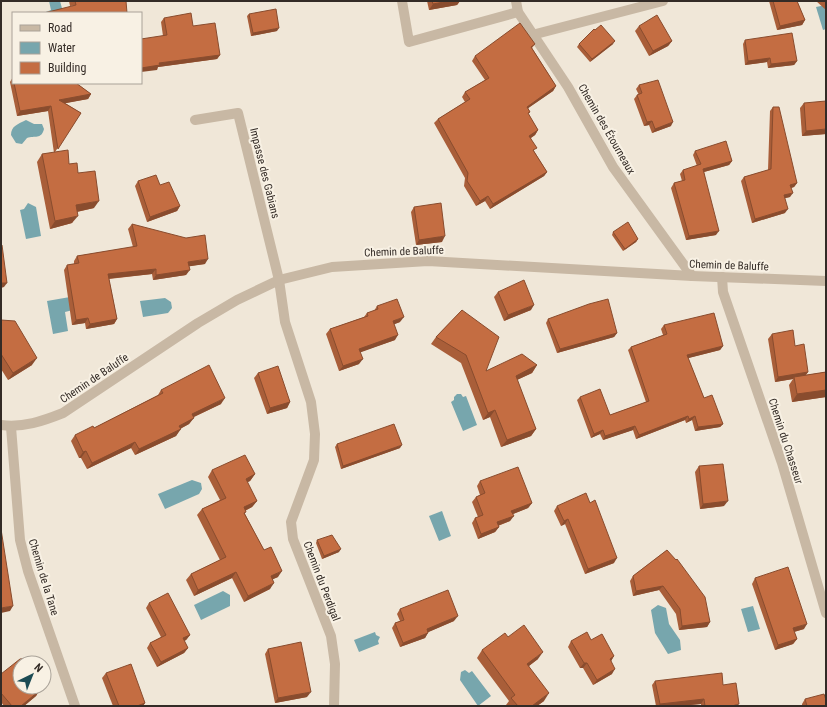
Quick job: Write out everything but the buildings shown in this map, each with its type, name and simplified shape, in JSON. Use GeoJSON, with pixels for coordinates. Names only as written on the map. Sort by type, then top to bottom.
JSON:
{"type":"FeatureCollection","features":[{"type":"Feature","properties":{"kind":"street"},"geometry":{"type":"LineString","coordinates":[[402,1],[409,42],[518,12]]}},
{"type":"Feature","properties":{"kind":"street","name":"Chemin des Étourneaux"},"geometry":{"type":"LineString","coordinates":[[516,1],[518,12],[568,87],[613,167],[692,276]]}},
{"type":"Feature","properties":{"kind":"street"},"geometry":{"type":"LineString","coordinates":[[532,35],[663,1]]}},
{"type":"Feature","properties":{"kind":"street","name":"Impasse des Gabians"},"geometry":{"type":"LineString","coordinates":[[195,120],[238,113],[279,280]]}},
{"type":"Feature","properties":{"kind":"street","name":"Chemin de Baluffe"},"geometry":{"type":"LineString","coordinates":[[6,426],[42,422],[63,413],[198,323],[238,300],[279,280],[332,267],[428,261],[692,276],[826,281]]}},
{"type":"Feature","properties":{"kind":"street","name":"Chemin du Chasseur"},"geometry":{"type":"LineString","coordinates":[[722,277],[722,292],[782,463],[826,613]]}},
{"type":"Feature","properties":{"kind":"street","name":"Chemin du Perdigal"},"geometry":{"type":"LineString","coordinates":[[279,280],[285,322],[311,402],[315,434],[314,460],[291,522],[293,539],[331,636],[336,664],[334,706]]}},
{"type":"Feature","properties":{"kind":"street","name":"Chemin de la Tane"},"geometry":{"type":"LineString","coordinates":[[6,426],[20,540],[31,579],[75,706]]}},
{"type":"Feature","properties":{"kind":"water"},"geometry":{"type":"Polygon","coordinates":[[[49,1],[60,1],[63,12],[46,12],[51,10],[49,1]]]}},
{"type":"Feature","properties":{"kind":"water"},"geometry":{"type":"Polygon","coordinates":[[[826,5],[826,29],[823,30],[816,7],[826,5]]]}},
{"type":"Feature","properties":{"kind":"water"},"geometry":{"type":"Polygon","coordinates":[[[26,120],[34,124],[42,124],[44,129],[43,132],[39,136],[27,138],[22,144],[16,143],[11,135],[12,129],[26,120]]]}},
{"type":"Feature","properties":{"kind":"water"},"geometry":{"type":"Polygon","coordinates":[[[28,203],[36,207],[41,236],[26,239],[20,210],[24,209],[28,203]]]}},
{"type":"Feature","properties":{"kind":"water"},"geometry":{"type":"Polygon","coordinates":[[[70,297],[73,310],[65,312],[68,331],[53,334],[47,301],[70,297]]]}},
{"type":"Feature","properties":{"kind":"water"},"geometry":{"type":"Polygon","coordinates":[[[165,298],[171,302],[172,308],[168,313],[143,317],[140,301],[165,298]]]}},
{"type":"Feature","properties":{"kind":"water"},"geometry":{"type":"Polygon","coordinates":[[[457,394],[461,394],[463,397],[466,396],[477,425],[463,431],[451,402],[457,394]]]}},
{"type":"Feature","properties":{"kind":"water"},"geometry":{"type":"Polygon","coordinates":[[[192,480],[201,483],[202,489],[199,494],[165,509],[158,494],[192,480]]]}},
{"type":"Feature","properties":{"kind":"water"},"geometry":{"type":"Polygon","coordinates":[[[442,511],[451,536],[439,541],[429,516],[442,511]]]}},
{"type":"Feature","properties":{"kind":"water"},"geometry":{"type":"Polygon","coordinates":[[[223,591],[230,595],[230,606],[201,620],[194,605],[223,591]]]}},
{"type":"Feature","properties":{"kind":"water"},"geometry":{"type":"Polygon","coordinates":[[[658,605],[666,608],[669,624],[680,640],[681,650],[668,654],[655,633],[651,610],[658,605]]]}},
{"type":"Feature","properties":{"kind":"water"},"geometry":{"type":"Polygon","coordinates":[[[753,606],[760,629],[748,632],[741,609],[753,606]]]}},
{"type":"Feature","properties":{"kind":"water"},"geometry":{"type":"Polygon","coordinates":[[[375,632],[376,635],[380,637],[378,641],[379,644],[359,652],[354,640],[375,632]]]}},
{"type":"Feature","properties":{"kind":"water"},"geometry":{"type":"Polygon","coordinates":[[[465,670],[469,673],[472,671],[491,696],[478,706],[460,680],[461,672],[465,670]]]}}]}
